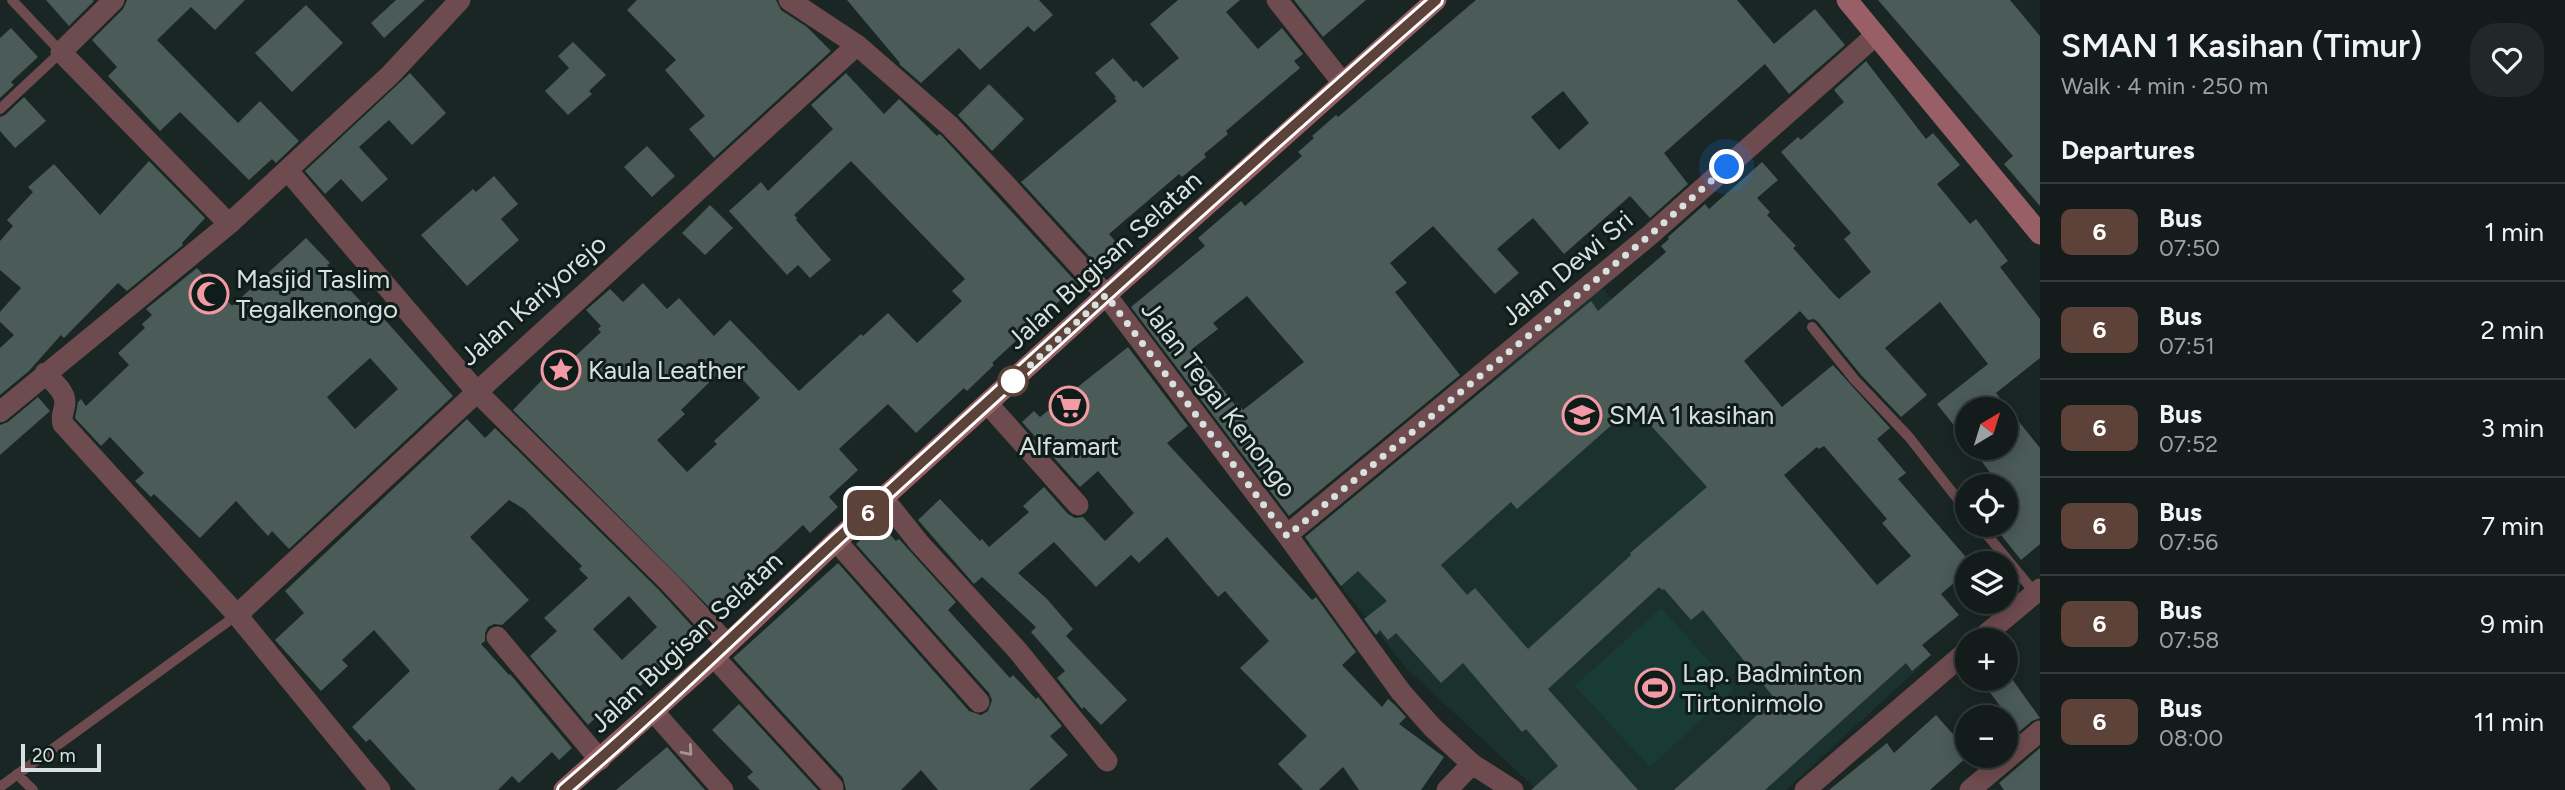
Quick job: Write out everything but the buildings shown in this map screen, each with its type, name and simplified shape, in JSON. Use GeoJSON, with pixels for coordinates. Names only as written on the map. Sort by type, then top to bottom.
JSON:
{"type":"FeatureCollection","features":[{"type":"Feature","properties":{"kind":"street"},"geometry":{"type":"LineString","coordinates":[[114,0],[61,52],[229,224]]}},
{"type":"Feature","properties":{"kind":"street"},"geometry":{"type":"LineString","coordinates":[[0,412],[229,224],[390,75],[460,0]]}},
{"type":"Feature","properties":{"kind":"street"},"geometry":{"type":"LineString","coordinates":[[789,0],[857,45],[950,127],[1106,295]]}},
{"type":"Feature","properties":{"kind":"street"},"geometry":{"type":"LineString","coordinates":[[1277,0],[1342,82]]}},
{"type":"Feature","properties":{"kind":"street","name":"Jalan Bugisan Selatan"},"geometry":{"type":"LineString","coordinates":[[564,790],[721,650],[836,541],[1106,295],[1436,0]]}},
{"type":"Feature","properties":{"kind":"street"},"geometry":{"type":"LineString","coordinates":[[1847,0],[2040,234]]}},
{"type":"Feature","properties":{"kind":"street","name":"Jalan Dewi Sri"},"geometry":{"type":"LineString","coordinates":[[1287,536],[1650,235],[1876,35]]}},
{"type":"Feature","properties":{"kind":"street","name":"Jalan Kariyorejo"},"geometry":{"type":"LineString","coordinates":[[288,171],[477,392],[857,45]]}},
{"type":"Feature","properties":{"kind":"street","name":"Jalan Tegal Kenongo"},"geometry":{"type":"LineString","coordinates":[[1106,295],[1401,692],[1433,728],[1472,764],[1513,790]]}},
{"type":"Feature","properties":{"kind":"street"},"geometry":{"type":"LineString","coordinates":[[45,373],[64,396],[61,419],[63,424],[237,615],[380,790]]}},
{"type":"Feature","properties":{"kind":"street"},"geometry":{"type":"LineString","coordinates":[[237,615],[477,392],[659,572],[833,787]]}},
{"type":"Feature","properties":{"kind":"street"},"geometry":{"type":"LineString","coordinates":[[988,404],[1078,505]]}},
{"type":"Feature","properties":{"kind":"street"},"geometry":{"type":"LineString","coordinates":[[884,499],[1108,761]]}},
{"type":"Feature","properties":{"kind":"street"},"geometry":{"type":"LineString","coordinates":[[836,541],[979,702]]}},
{"type":"Feature","properties":{"kind":"street"},"geometry":{"type":"LineString","coordinates":[[1993,628],[2037,591]]}},
{"type":"Feature","properties":{"kind":"street"},"geometry":{"type":"LineString","coordinates":[[497,637],[600,760]]}},
{"type":"Feature","properties":{"kind":"street"},"geometry":{"type":"LineString","coordinates":[[1805,790],[1955,661]]}},
{"type":"Feature","properties":{"kind":"street"},"geometry":{"type":"LineString","coordinates":[[653,711],[723,790]]}},
{"type":"Feature","properties":{"kind":"street"},"geometry":{"type":"LineString","coordinates":[[1970,790],[2040,731]]}},
{"type":"Feature","properties":{"kind":"street"},"geometry":{"type":"LineString","coordinates":[[1447,790],[1472,764]]}},
{"type":"Feature","properties":{"kind":"lane"},"geometry":{"type":"LineString","coordinates":[[0,109],[61,52],[12,0]]}},
{"type":"Feature","properties":{"kind":"lane"},"geometry":{"type":"LineString","coordinates":[[1812,327],[1855,380],[1909,437],[1955,496]]}},
{"type":"Feature","properties":{"kind":"lane"},"geometry":{"type":"LineString","coordinates":[[1990,537],[2037,591]]}},
{"type":"Feature","properties":{"kind":"lane"},"geometry":{"type":"LineString","coordinates":[[0,787],[237,615]]}},
{"type":"Feature","properties":{"kind":"lane"},"geometry":{"type":"LineString","coordinates":[[17,774],[33,790]]}},
{"type":"Feature","properties":{"kind":"shaded area","name":"SMA 1 kasihan"},"geometry":{"type":"Polygon","coordinates":[[[1600,285],[1923,664],[1786,790],[1537,790],[1407,669],[1308,545],[1600,285]]]}},
{"type":"Feature","properties":{"kind":"shaded area","name":"Lap. Badminton Tirtonirmolo"},"geometry":{"type":"Polygon","coordinates":[[[1661,608],[1734,689],[1650,767],[1575,686],[1661,608]]]}},
{"type":"Feature","properties":{"kind":"bus line","name":"6"},"geometry":{"type":"LineString","coordinates":[[564,790],[714,656],[1106,295],[1436,0]]}},
{"type":"Feature","properties":{"kind":"place","name":"Masjid Taslim Tegalkenongo"},"geometry":{"type":"Point","coordinates":[209,294]}},
{"type":"Feature","properties":{"kind":"place","name":"Kaula Leather"},"geometry":{"type":"Point","coordinates":[561,370]}},
{"type":"Feature","properties":{"kind":"place","name":"Alfamart"},"geometry":{"type":"Point","coordinates":[1069,406]}},
{"type":"Feature","properties":{"kind":"place","name":"SMA 1 kasihan"},"geometry":{"type":"Point","coordinates":[1582,415]}},
{"type":"Feature","properties":{"kind":"place","name":"Lap. Badminton Tirtonirmolo"},"geometry":{"type":"Point","coordinates":[1655,688]}},
{"type":"Feature","properties":{"kind":"route"},"geometry":{"type":"LineString","coordinates":[[1013,381],[1008,386],[1106,295],[1287,536],[1650,235],[1727,167]]}}]}
